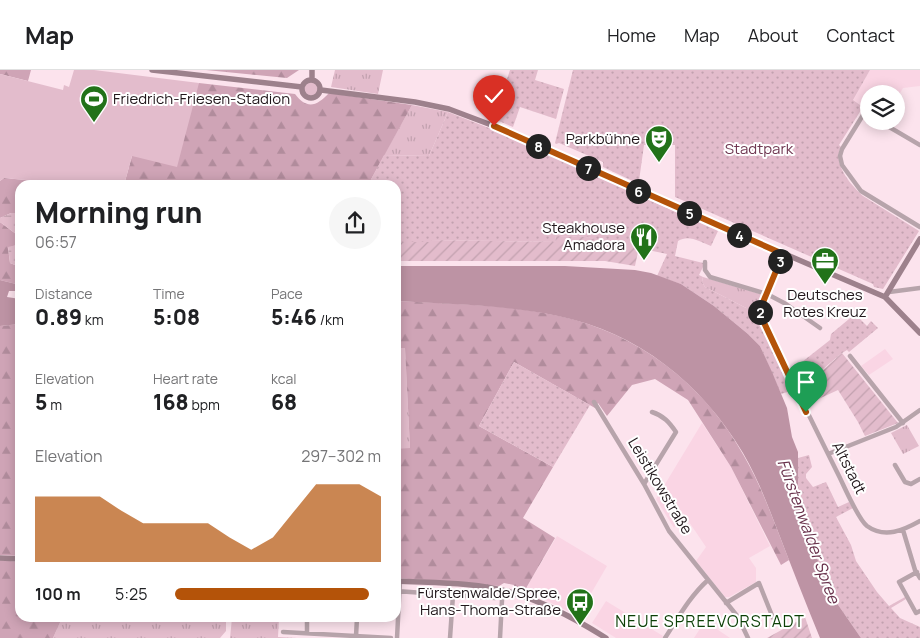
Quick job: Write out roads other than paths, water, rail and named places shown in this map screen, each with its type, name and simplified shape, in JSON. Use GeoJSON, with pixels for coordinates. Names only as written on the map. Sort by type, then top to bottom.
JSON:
{"type":"FeatureCollection","features":[{"type":"Feature","properties":{"kind":"main road"},"geometry":{"type":"LineString","coordinates":[[152,70],[302,87]]}},
{"type":"Feature","properties":{"kind":"main road"},"geometry":{"type":"LineString","coordinates":[[312,70],[312,79]]}},
{"type":"Feature","properties":{"kind":"main road"},"geometry":{"type":"LineString","coordinates":[[312,79],[318,82],[321,90],[317,96],[311,98],[303,94],[302,87],[304,82],[312,79]]}},
{"type":"Feature","properties":{"kind":"main road"},"geometry":{"type":"LineString","coordinates":[[321,90],[414,102],[449,110],[494,126],[783,254],[887,295],[920,333]]}},
{"type":"Feature","properties":{"kind":"main road"},"geometry":{"type":"LineString","coordinates":[[887,295],[920,239]]}},
{"type":"Feature","properties":{"kind":"main road"},"geometry":{"type":"LineString","coordinates":[[0,558],[15,559]]}},
{"type":"Feature","properties":{"kind":"main road"},"geometry":{"type":"LineString","coordinates":[[401,581],[461,585],[504,591],[553,608],[606,638]]}},
{"type":"Feature","properties":{"kind":"street"},"geometry":{"type":"LineString","coordinates":[[860,120],[842,149],[840,156],[842,165],[861,191],[920,227]]}},
{"type":"Feature","properties":{"kind":"street"},"geometry":{"type":"LineString","coordinates":[[894,130],[920,145]]}},
{"type":"Feature","properties":{"kind":"street","name":"Altstadt"},"geometry":{"type":"LineString","coordinates":[[783,254],[759,312],[806,412],[866,525],[878,531],[903,530]]}},
{"type":"Feature","properties":{"kind":"street"},"geometry":{"type":"LineString","coordinates":[[706,262],[705,270],[710,277],[766,294],[786,304],[820,328]]}},
{"type":"Feature","properties":{"kind":"street"},"geometry":{"type":"LineString","coordinates":[[887,295],[920,288]]}},
{"type":"Feature","properties":{"kind":"street"},"geometry":{"type":"LineString","coordinates":[[850,356],[903,423]]}},
{"type":"Feature","properties":{"kind":"street","name":"Leistikowstraße"},"geometry":{"type":"LineString","coordinates":[[594,402],[644,484],[669,531],[738,617],[748,638]]}},
{"type":"Feature","properties":{"kind":"street"},"geometry":{"type":"LineString","coordinates":[[828,454],[896,427],[920,410]]}},
{"type":"Feature","properties":{"kind":"street"},"geometry":{"type":"LineString","coordinates":[[644,484],[676,432],[661,414],[652,412]]}},
{"type":"Feature","properties":{"kind":"street"},"geometry":{"type":"LineString","coordinates":[[895,465],[905,482],[911,484],[920,479]]}},
{"type":"Feature","properties":{"kind":"street"},"geometry":{"type":"LineString","coordinates":[[920,521],[903,530],[916,572],[920,578]]}},
{"type":"Feature","properties":{"kind":"street"},"geometry":{"type":"LineString","coordinates":[[916,572],[899,582],[916,613],[920,611]]}},
{"type":"Feature","properties":{"kind":"street"},"geometry":{"type":"LineString","coordinates":[[665,638],[692,597],[708,580]]}},
{"type":"Feature","properties":{"kind":"street"},"geometry":{"type":"LineString","coordinates":[[726,603],[759,583],[773,618]]}},
{"type":"Feature","properties":{"kind":"street"},"geometry":{"type":"LineString","coordinates":[[500,638],[504,591]]}},
{"type":"Feature","properties":{"kind":"street"},"geometry":{"type":"LineString","coordinates":[[401,592],[494,598]]}},
{"type":"Feature","properties":{"kind":"street"},"geometry":{"type":"LineString","coordinates":[[450,638],[453,594]]}},
{"type":"Feature","properties":{"kind":"street"},"geometry":{"type":"LineString","coordinates":[[307,622],[307,633]]}},
{"type":"Feature","properties":{"kind":"street"},"geometry":{"type":"LineString","coordinates":[[356,636],[357,622]]}},
{"type":"Feature","properties":{"kind":"street"},"geometry":{"type":"LineString","coordinates":[[397,622],[397,638]]}},
{"type":"Feature","properties":{"kind":"street"},"geometry":{"type":"LineString","coordinates":[[283,632],[391,638]]}},
{"type":"Feature","properties":{"kind":"place","name":"Friedrich-Friesen-Stadion"},"geometry":{"type":"Point","coordinates":[94,123]}},
{"type":"Feature","properties":{"kind":"place","name":"Parkbühne"},"geometry":{"type":"Point","coordinates":[659,163]}},
{"type":"Feature","properties":{"kind":"place","name":"Steakhouse Amadora"},"geometry":{"type":"Point","coordinates":[644,261]}},
{"type":"Feature","properties":{"kind":"place","name":"Deutsches Rotes Kreuz"},"geometry":{"type":"Point","coordinates":[825,285]}},
{"type":"Feature","properties":{"kind":"place","name":"Fürstenwalde/Spree, Hans-Thoma-Straße"},"geometry":{"type":"Point","coordinates":[580,626]}},
{"type":"Feature","properties":{"kind":"district","name":"NEUE SPREEVORSTADT"},"geometry":{"type":"Point","coordinates":[710,621]}},
{"type":"Feature","properties":{"kind":"park label","name":"Stadtpark"},"geometry":{"type":"Point","coordinates":[759,149]}},
{"type":"Feature","properties":{"kind":"water label","name":"Fürstenwalder Spree"},"geometry":{"type":"Point","coordinates":[809,531]}}]}
